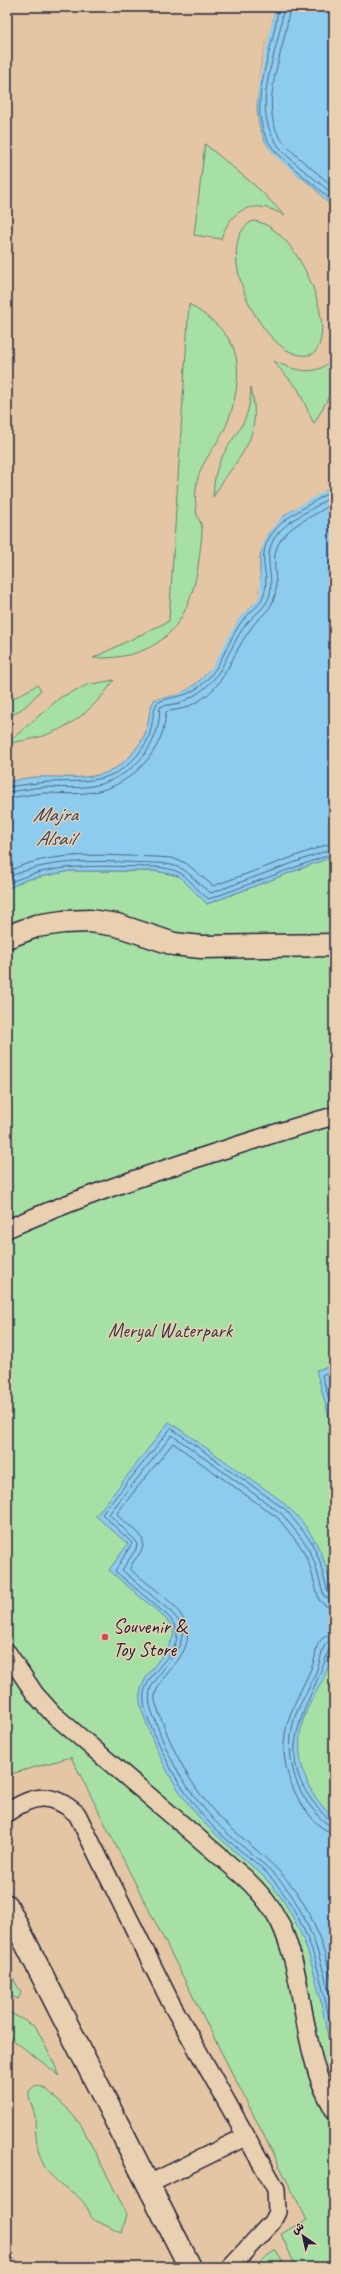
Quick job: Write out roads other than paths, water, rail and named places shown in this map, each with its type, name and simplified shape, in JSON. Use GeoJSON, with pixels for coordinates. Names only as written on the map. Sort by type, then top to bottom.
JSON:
{"type":"FeatureCollection","features":[{"type":"Feature","properties":{"kind":"street"},"geometry":{"type":"LineString","coordinates":[[7,937],[36,926],[63,922],[90,921],[117,925],[174,944],[201,947],[334,945]]}},
{"type":"Feature","properties":{"kind":"street"},"geometry":{"type":"LineString","coordinates":[[7,1906],[147,2185],[190,2267]]}},
{"type":"Feature","properties":{"kind":"lane"},"geometry":{"type":"LineString","coordinates":[[7,1229],[63,1204],[134,1179],[277,1132],[334,1116]]}},
{"type":"Feature","properties":{"kind":"lane"},"geometry":{"type":"LineString","coordinates":[[7,1652],[35,1694],[53,1714],[244,1877],[269,1905],[279,1921],[288,1942],[294,1963],[314,2064],[334,2110]]}},
{"type":"Feature","properties":{"kind":"lane"},"geometry":{"type":"LineString","coordinates":[[7,1813],[29,1800],[41,1798],[54,1799],[66,1804],[77,1814],[172,2005],[245,2137],[276,2189],[277,2206],[272,2222],[230,2267]]}},
{"type":"Feature","properties":{"kind":"lane"},"geometry":{"type":"LineString","coordinates":[[147,2185],[245,2137]]}},
{"type":"Feature","properties":{"kind":"water"},"geometry":{"type":"Polygon","coordinates":[[[275,7],[334,7],[334,209],[313,187],[277,159],[263,138],[258,120],[258,82],[275,7]]]}},
{"type":"Feature","properties":{"kind":"water","name":"Majra Alsail"},"geometry":{"type":"Polygon","coordinates":[[[334,483],[334,856],[207,904],[179,876],[156,871],[70,871],[25,880],[7,889],[7,783],[26,778],[79,777],[96,775],[112,770],[128,759],[145,735],[150,709],[154,700],[180,693],[201,679],[209,671],[230,631],[237,621],[257,600],[261,549],[267,534],[281,518],[334,483]]]}},
{"type":"Feature","properties":{"kind":"water"},"geometry":{"type":"Polygon","coordinates":[[[334,1366],[334,1435],[316,1370],[334,1366]]]}},
{"type":"Feature","properties":{"kind":"water"},"geometry":{"type":"Polygon","coordinates":[[[169,1422],[267,1490],[296,1515],[313,1537],[321,1553],[332,1590],[334,1609],[333,1647],[329,1665],[304,1717],[300,1745],[301,1759],[309,1785],[315,1797],[334,1818],[334,2065],[316,1981],[303,1940],[295,1921],[271,1884],[209,1828],[187,1802],[160,1757],[141,1708],[140,1692],[143,1683],[166,1651],[174,1633],[172,1626],[165,1618],[109,1570],[128,1544],[96,1516],[169,1422]]]}},
{"type":"Feature","properties":{"kind":"place","name":"Souvenir & Toy Store"},"geometry":{"type":"Point","coordinates":[105,1637]}},
{"type":"Feature","properties":{"kind":"park label","name":"Meryal Waterpark"},"geometry":{"type":"Point","coordinates":[170,1330]}}]}
